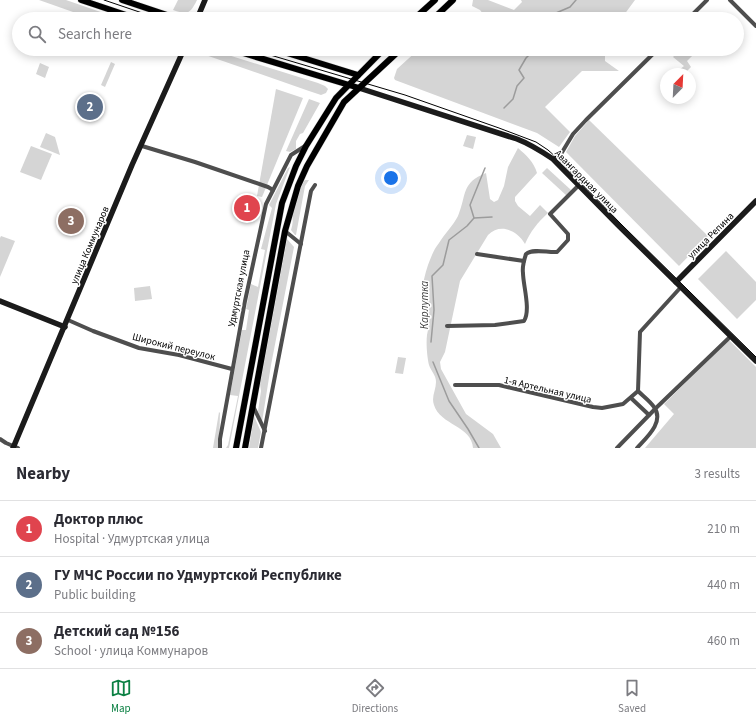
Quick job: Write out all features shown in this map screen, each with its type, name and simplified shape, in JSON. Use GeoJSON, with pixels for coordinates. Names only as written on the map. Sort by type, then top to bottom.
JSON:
{"type":"FeatureCollection","features":[{"type":"Feature","properties":{"kind":"main road"},"geometry":{"type":"LineString","coordinates":[[81,0],[117,12]]}},
{"type":"Feature","properties":{"kind":"main road"},"geometry":{"type":"LineString","coordinates":[[122,0],[158,12]]}},
{"type":"Feature","properties":{"kind":"main road"},"geometry":{"type":"LineString","coordinates":[[422,12],[435,0]]}},
{"type":"Feature","properties":{"kind":"main road"},"geometry":{"type":"LineString","coordinates":[[440,12],[453,0]]}},
{"type":"Feature","properties":{"kind":"main road"},"geometry":{"type":"LineString","coordinates":[[253,56],[359,88]]}},
{"type":"Feature","properties":{"kind":"main road"},"geometry":{"type":"LineString","coordinates":[[297,56],[358,75],[359,88]]}},
{"type":"Feature","properties":{"kind":"main road","name":"Удмуртская улица"},"geometry":{"type":"LineString","coordinates":[[236,448],[282,203],[296,166],[306,146],[336,98],[377,56]]}},
{"type":"Feature","properties":{"kind":"main road"},"geometry":{"type":"LineString","coordinates":[[245,448],[285,231],[298,186],[307,166],[344,102],[394,56]]}},
{"type":"Feature","properties":{"kind":"main road"},"geometry":{"type":"LineString","coordinates":[[318,126],[327,132]]}},
{"type":"Feature","properties":{"kind":"street"},"geometry":{"type":"LineString","coordinates":[[200,12],[205,0]]}},
{"type":"Feature","properties":{"kind":"street"},"geometry":{"type":"LineString","coordinates":[[695,12],[707,0]]}},
{"type":"Feature","properties":{"kind":"street"},"geometry":{"type":"LineString","coordinates":[[730,0],[742,12]]}},
{"type":"Feature","properties":{"kind":"street"},"geometry":{"type":"LineString","coordinates":[[744,14],[756,26]]}},
{"type":"Feature","properties":{"kind":"street","name":"улица Коммунаров"},"geometry":{"type":"LineString","coordinates":[[15,447],[132,166],[181,56]]}},
{"type":"Feature","properties":{"kind":"street"},"geometry":{"type":"LineString","coordinates":[[553,159],[561,154],[573,134],[583,123],[651,56]]}},
{"type":"Feature","properties":{"kind":"street","name":"Авангардная улица"},"geometry":{"type":"LineString","coordinates":[[359,88],[517,139],[529,144],[553,159],[756,360]]}},
{"type":"Feature","properties":{"kind":"street"},"geometry":{"type":"LineString","coordinates":[[142,146],[268,186],[273,190]]}},
{"type":"Feature","properties":{"kind":"street","name":"Удмуртская улица"},"geometry":{"type":"LineString","coordinates":[[220,448],[220,439],[232,369],[260,227],[266,204],[291,155],[306,146]]}},
{"type":"Feature","properties":{"kind":"street"},"geometry":{"type":"LineString","coordinates":[[447,326],[520,322],[526,318],[523,271],[526,254],[529,252],[557,252],[568,240],[568,234],[550,214],[579,185]]}},
{"type":"Feature","properties":{"kind":"street"},"geometry":{"type":"LineString","coordinates":[[261,448],[311,191],[315,186]]}},
{"type":"Feature","properties":{"kind":"street","name":"улица Репина"},"geometry":{"type":"LineString","coordinates":[[676,282],[756,201]]}},
{"type":"Feature","properties":{"kind":"street"},"geometry":{"type":"LineString","coordinates":[[285,231],[301,244]]}},
{"type":"Feature","properties":{"kind":"street"},"geometry":{"type":"LineString","coordinates":[[477,254],[524,261]]}},
{"type":"Feature","properties":{"kind":"street"},"geometry":{"type":"LineString","coordinates":[[650,415],[631,398],[638,391],[640,332],[681,287]]}},
{"type":"Feature","properties":{"kind":"street"},"geometry":{"type":"LineString","coordinates":[[0,301],[64,327]]}},
{"type":"Feature","properties":{"kind":"street","name":"Широкий переулок"},"geometry":{"type":"LineString","coordinates":[[68,320],[140,348],[178,355],[232,369]]}},
{"type":"Feature","properties":{"kind":"street"},"geometry":{"type":"LineString","coordinates":[[617,448],[656,408],[731,336]]}},
{"type":"Feature","properties":{"kind":"street","name":"1-я Артельная улица"},"geometry":{"type":"LineString","coordinates":[[455,385],[499,385],[593,407],[624,404],[631,398]]}},
{"type":"Feature","properties":{"kind":"street"},"geometry":{"type":"LineString","coordinates":[[637,448],[653,430],[657,420],[656,408],[638,391]]}},
{"type":"Feature","properties":{"kind":"street"},"geometry":{"type":"LineString","coordinates":[[253,406],[265,431]]}},
{"type":"Feature","properties":{"kind":"street"},"geometry":{"type":"LineString","coordinates":[[0,439],[15,447]]}},
{"type":"Feature","properties":{"kind":"shaded area"},"geometry":{"type":"Polygon","coordinates":[[[39,0],[66,0],[101,12],[73,12],[39,0]]]}},
{"type":"Feature","properties":{"kind":"shaded area"},"geometry":{"type":"Polygon","coordinates":[[[178,0],[197,0],[188,12],[173,10],[178,0]]]}},
{"type":"Feature","properties":{"kind":"shaded area"},"geometry":{"type":"Polygon","coordinates":[[[473,0],[488,0],[514,10],[522,2],[521,0],[635,0],[626,12],[482,12],[472,6],[473,0]]]}},
{"type":"Feature","properties":{"kind":"shaded area"},"geometry":{"type":"Polygon","coordinates":[[[208,56],[231,56],[318,83],[328,89],[326,93],[321,95],[208,56]]]}},
{"type":"Feature","properties":{"kind":"shaded area"},"geometry":{"type":"Polygon","coordinates":[[[411,56],[605,56],[605,61],[619,71],[582,71],[545,107],[570,132],[559,147],[537,133],[395,80],[394,78],[397,69],[411,56]]]}},
{"type":"Feature","properties":{"kind":"shaded area"},"geometry":{"type":"Polygon","coordinates":[[[692,56],[687,61],[691,67],[682,68],[684,66],[673,57],[692,56]]]}},
{"type":"Feature","properties":{"kind":"shaded area"},"geometry":{"type":"Polygon","coordinates":[[[111,62],[115,64],[105,87],[101,85],[111,62]]]}},
{"type":"Feature","properties":{"kind":"shaded area"},"geometry":{"type":"Polygon","coordinates":[[[40,63],[49,67],[45,78],[36,74],[40,63]]]}},
{"type":"Feature","properties":{"kind":"shaded area"},"geometry":{"type":"Polygon","coordinates":[[[276,89],[303,98],[262,197],[257,196],[276,89]]]}},
{"type":"Feature","properties":{"kind":"shaded area"},"geometry":{"type":"Polygon","coordinates":[[[309,99],[320,103],[303,133],[300,134],[296,141],[296,149],[290,152],[286,151],[309,99]]]}},
{"type":"Feature","properties":{"kind":"shaded area"},"geometry":{"type":"Polygon","coordinates":[[[589,120],[708,236],[679,266],[566,152],[575,136],[589,120]]]}},
{"type":"Feature","properties":{"kind":"shaded area"},"geometry":{"type":"Polygon","coordinates":[[[46,133],[55,137],[60,155],[40,147],[46,133]]]}},
{"type":"Feature","properties":{"kind":"shaded area"},"geometry":{"type":"Polygon","coordinates":[[[467,135],[476,137],[473,149],[463,146],[467,135]]]}},
{"type":"Feature","properties":{"kind":"shaded area"},"geometry":{"type":"Polygon","coordinates":[[[31,146],[52,154],[41,180],[20,172],[31,146]]]}},
{"type":"Feature","properties":{"kind":"shaded area"},"geometry":{"type":"Polygon","coordinates":[[[518,148],[532,162],[537,173],[515,197],[515,201],[518,206],[530,216],[540,205],[548,213],[535,227],[525,244],[518,235],[508,230],[498,229],[488,235],[460,281],[445,352],[440,362],[441,369],[466,414],[493,434],[501,448],[473,448],[467,435],[442,417],[437,412],[434,405],[433,399],[436,380],[429,365],[427,338],[429,320],[422,303],[422,289],[424,278],[433,253],[458,216],[469,185],[472,181],[486,173],[490,199],[494,202],[498,200],[504,186],[508,167],[518,148]]]}},
{"type":"Feature","properties":{"kind":"shaded area"},"geometry":{"type":"Polygon","coordinates":[[[290,167],[276,204],[229,448],[226,448],[228,445],[238,396],[230,395],[242,330],[246,330],[249,310],[246,309],[251,284],[258,287],[265,250],[261,249],[272,208],[269,205],[288,168],[290,167]]]}},
{"type":"Feature","properties":{"kind":"shaded area"},"geometry":{"type":"Polygon","coordinates":[[[547,168],[571,190],[567,196],[542,173],[547,168]]]}},
{"type":"Feature","properties":{"kind":"shaded area"},"geometry":{"type":"Polygon","coordinates":[[[305,180],[309,180],[305,186],[295,235],[291,230],[293,222],[292,211],[305,180]]]}},
{"type":"Feature","properties":{"kind":"shaded area"},"geometry":{"type":"Polygon","coordinates":[[[1,236],[15,241],[0,277],[0,238],[1,236]]]}},
{"type":"Feature","properties":{"kind":"shaded area"},"geometry":{"type":"Polygon","coordinates":[[[287,239],[294,247],[271,365],[262,422],[258,411],[261,391],[260,384],[287,239]]]}},
{"type":"Feature","properties":{"kind":"shaded area"},"geometry":{"type":"Polygon","coordinates":[[[726,251],[756,282],[756,300],[737,319],[698,279],[726,251]]]}},
{"type":"Feature","properties":{"kind":"shaded area"},"geometry":{"type":"Polygon","coordinates":[[[150,286],[152,299],[135,301],[134,288],[150,286]]]}},
{"type":"Feature","properties":{"kind":"shaded area"},"geometry":{"type":"Polygon","coordinates":[[[729,340],[756,367],[756,448],[645,448],[674,414],[664,404],[729,340]]]}},
{"type":"Feature","properties":{"kind":"shaded area"},"geometry":{"type":"Polygon","coordinates":[[[398,357],[406,358],[403,374],[395,373],[398,357]]]}},
{"type":"Feature","properties":{"kind":"shaded area"},"geometry":{"type":"Polygon","coordinates":[[[219,412],[219,448],[213,448],[219,412]]]}},
{"type":"Feature","properties":{"kind":"shaded area"},"geometry":{"type":"Polygon","coordinates":[[[254,416],[261,432],[258,448],[249,448],[254,416]]]}},
{"type":"Feature","properties":{"kind":"waterway","name":"Карлутка"},"geometry":{"type":"LineString","coordinates":[[558,12],[570,7],[576,0]]}},
{"type":"Feature","properties":{"kind":"waterway","name":"Карлутка"},"geometry":{"type":"LineString","coordinates":[[504,108],[513,99],[517,86],[524,78],[519,70],[528,56]]}},
{"type":"Feature","properties":{"kind":"waterway","name":"Карлутка"},"geometry":{"type":"LineString","coordinates":[[431,342],[434,310],[432,276],[443,265],[449,240],[467,226],[474,218],[470,205],[485,168]]}},
{"type":"Feature","properties":{"kind":"waterway"},"geometry":{"type":"LineString","coordinates":[[474,218],[492,217]]}},
{"type":"Feature","properties":{"kind":"waterway","name":"Карлутка"},"geometry":{"type":"LineString","coordinates":[[433,362],[449,401],[479,448]]}},
{"type":"Feature","properties":{"kind":"tram line"},"geometry":{"type":"LineString","coordinates":[[104,0],[139,12]]}},
{"type":"Feature","properties":{"kind":"tram line"},"geometry":{"type":"LineString","coordinates":[[274,56],[405,95],[536,142],[557,158],[620,223],[756,357]]}},
{"type":"Feature","properties":{"kind":"place","name":"ГУ МЧС России по Удмуртской Республике"},"geometry":{"type":"Point","coordinates":[90,107]}},
{"type":"Feature","properties":{"kind":"place","name":"Доктор плюс"},"geometry":{"type":"Point","coordinates":[247,208]}},
{"type":"Feature","properties":{"kind":"place","name":"Детский сад №156"},"geometry":{"type":"Point","coordinates":[71,221]}}]}
